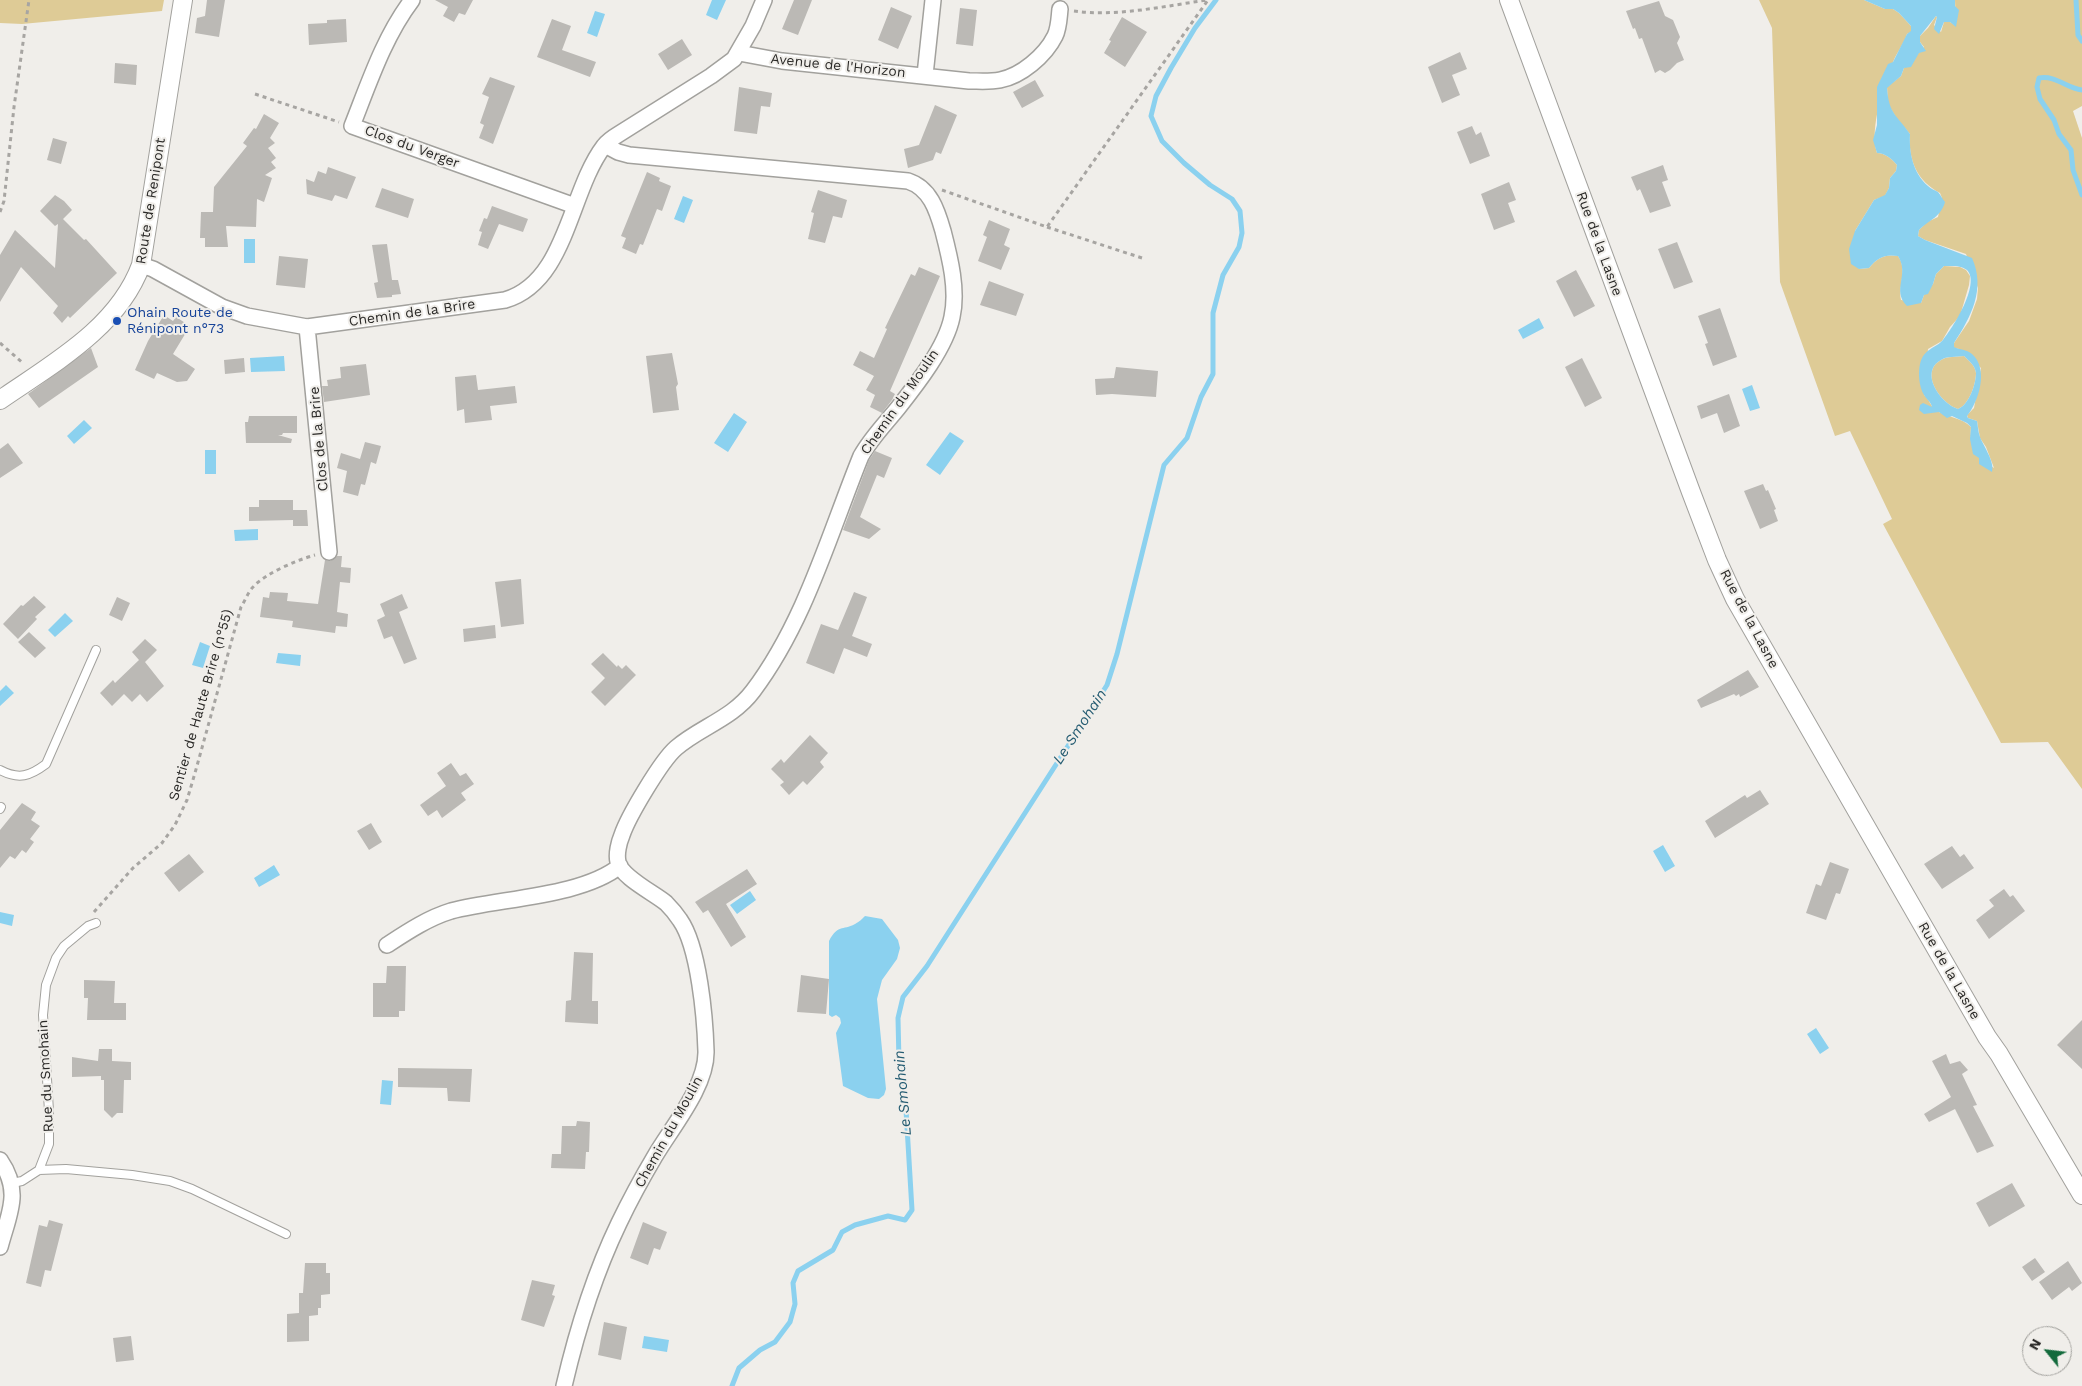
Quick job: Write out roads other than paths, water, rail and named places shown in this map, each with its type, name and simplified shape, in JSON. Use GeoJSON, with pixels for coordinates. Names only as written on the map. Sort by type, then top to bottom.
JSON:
{"type":"FeatureCollection","features":[{"type":"Feature","properties":{"kind":"street","name":"Route de Renipont"},"geometry":{"type":"LineString","coordinates":[[0,400],[86,338],[112,314],[130,290],[141,265],[183,0]]}},
{"type":"Feature","properties":{"kind":"street","name":"Clos du Verger"},"geometry":{"type":"LineString","coordinates":[[412,0],[387,39],[352,126],[575,206]]}},
{"type":"Feature","properties":{"kind":"street"},"geometry":{"type":"LineString","coordinates":[[605,145],[734,59],[753,26],[764,0]]}},
{"type":"Feature","properties":{"kind":"street"},"geometry":{"type":"LineString","coordinates":[[925,75],[933,0]]}},
{"type":"Feature","properties":{"kind":"street","name":"Rue de la Lasne"},"geometry":{"type":"LineString","coordinates":[[1509,0],[1691,492],[1735,599],[1987,1037],[1999,1054],[2082,1195]]}},
{"type":"Feature","properties":{"kind":"street","name":"Avenue de l'Horizon"},"geometry":{"type":"LineString","coordinates":[[739,53],[782,61],[969,81],[997,81],[1012,77],[1030,66],[1046,49],[1056,35],[1060,9]]}},
{"type":"Feature","properties":{"kind":"street","name":"Chemin de la Brire"},"geometry":{"type":"LineString","coordinates":[[141,265],[222,307],[247,316],[308,327],[505,300],[516,297],[530,289],[552,261],[590,170],[605,145]]}},
{"type":"Feature","properties":{"kind":"street","name":"Chemin du Moulin"},"geometry":{"type":"LineString","coordinates":[[564,1386],[587,1300],[604,1256],[643,1176],[694,1092],[706,1058],[706,1037],[692,944],[681,921],[666,903],[624,873],[618,863],[621,835],[665,761],[675,749],[714,725],[738,706],[751,694],[770,667],[796,618],[864,451],[915,384],[946,336],[954,302],[952,271],[940,221],[931,198],[917,184],[908,181],[629,155],[605,145]]}},
{"type":"Feature","properties":{"kind":"street","name":"Clos de la Brire"},"geometry":{"type":"LineString","coordinates":[[308,327],[329,552]]}},
{"type":"Feature","properties":{"kind":"street"},"geometry":{"type":"LineString","coordinates":[[387,946],[411,928],[450,912],[577,886],[606,877],[620,866]]}},
{"type":"Feature","properties":{"kind":"street"},"geometry":{"type":"LineString","coordinates":[[0,1160],[10,1176],[13,1193],[0,1247]]}},
{"type":"Feature","properties":{"kind":"lane"},"geometry":{"type":"LineString","coordinates":[[0,770],[12,776],[32,774],[46,764],[96,650]]}},
{"type":"Feature","properties":{"kind":"lane","name":"Rue du Smohain"},"geometry":{"type":"LineString","coordinates":[[40,1170],[49,1144],[49,1110],[43,1015],[46,984],[56,958],[64,946],[88,926],[96,922]]}},
{"type":"Feature","properties":{"kind":"lane"},"geometry":{"type":"LineString","coordinates":[[12,1183],[22,1181],[40,1170],[66,1169],[132,1174],[170,1181],[192,1189],[286,1234]]}},
{"type":"Feature","properties":{"kind":"water"},"geometry":{"type":"Polygon","coordinates":[[[712,0],[726,0],[717,20],[706,15],[712,0]]]}},
{"type":"Feature","properties":{"kind":"water"},"geometry":{"type":"Polygon","coordinates":[[[1864,0],[1955,0],[1955,6],[1959,10],[1956,27],[1950,22],[1944,22],[1939,34],[1934,29],[1936,16],[1920,36],[1920,42],[1926,51],[1919,53],[1911,67],[1904,68],[1901,76],[1887,88],[1891,109],[1910,134],[1911,155],[1915,169],[1923,181],[1938,192],[1945,202],[1938,215],[1919,230],[1918,236],[1972,258],[1976,269],[1977,292],[1975,302],[1966,323],[1954,343],[1954,347],[1972,354],[1980,368],[1981,376],[1978,394],[1967,416],[1977,421],[1980,437],[1992,464],[1992,472],[1979,464],[1979,458],[1973,454],[1970,439],[1971,427],[1967,423],[1952,416],[1947,418],[1939,412],[1924,414],[1919,410],[1920,405],[1923,403],[1932,407],[1921,388],[1920,364],[1924,355],[1943,340],[1964,306],[1970,285],[1970,277],[1967,270],[1965,268],[1944,266],[1936,274],[1928,294],[1924,295],[1921,303],[1907,306],[1901,294],[1902,270],[1898,256],[1889,255],[1882,257],[1869,268],[1859,269],[1851,264],[1849,249],[1855,231],[1874,200],[1885,195],[1889,188],[1890,178],[1896,171],[1897,165],[1883,154],[1877,153],[1873,140],[1877,125],[1877,87],[1888,64],[1893,62],[1907,34],[1911,31],[1911,26],[1893,9],[1885,9],[1864,0]],[[1964,356],[1943,359],[1935,365],[1932,372],[1934,387],[1951,406],[1958,409],[1969,399],[1976,378],[1974,368],[1964,356]]]}},
{"type":"Feature","properties":{"kind":"water"},"geometry":{"type":"Polygon","coordinates":[[[595,11],[605,14],[597,37],[587,33],[595,11]]]}},
{"type":"Feature","properties":{"kind":"water"},"geometry":{"type":"Polygon","coordinates":[[[683,196],[693,200],[684,223],[674,219],[683,196]]]}},
{"type":"Feature","properties":{"kind":"water"},"geometry":{"type":"Polygon","coordinates":[[[244,239],[255,239],[255,263],[244,263],[244,239]]]}},
{"type":"Feature","properties":{"kind":"water"},"geometry":{"type":"Polygon","coordinates":[[[1539,318],[1544,328],[1523,339],[1518,330],[1539,318]]]}},
{"type":"Feature","properties":{"kind":"water"},"geometry":{"type":"Polygon","coordinates":[[[284,356],[285,371],[251,372],[250,358],[284,356]]]}},
{"type":"Feature","properties":{"kind":"water"},"geometry":{"type":"Polygon","coordinates":[[[1752,385],[1760,408],[1750,411],[1742,389],[1752,385]]]}},
{"type":"Feature","properties":{"kind":"water"},"geometry":{"type":"Polygon","coordinates":[[[734,413],[747,422],[728,452],[714,443],[734,413]]]}},
{"type":"Feature","properties":{"kind":"water"},"geometry":{"type":"Polygon","coordinates":[[[84,420],[92,428],[74,444],[67,436],[84,420]]]}},
{"type":"Feature","properties":{"kind":"water"},"geometry":{"type":"Polygon","coordinates":[[[950,432],[964,441],[940,475],[926,465],[950,432]]]}},
{"type":"Feature","properties":{"kind":"water"},"geometry":{"type":"Polygon","coordinates":[[[205,450],[216,450],[216,474],[205,474],[205,450]]]}},
{"type":"Feature","properties":{"kind":"water"},"geometry":{"type":"Polygon","coordinates":[[[258,529],[258,540],[235,541],[234,530],[258,529]]]}},
{"type":"Feature","properties":{"kind":"water"},"geometry":{"type":"Polygon","coordinates":[[[65,613],[73,621],[55,637],[48,630],[65,613]]]}},
{"type":"Feature","properties":{"kind":"water"},"geometry":{"type":"Polygon","coordinates":[[[200,642],[210,646],[203,668],[192,665],[200,642]]]}},
{"type":"Feature","properties":{"kind":"water"},"geometry":{"type":"Polygon","coordinates":[[[278,653],[301,655],[300,666],[276,663],[278,653]]]}},
{"type":"Feature","properties":{"kind":"water"},"geometry":{"type":"Polygon","coordinates":[[[6,685],[14,693],[0,706],[0,691],[6,685]]]}},
{"type":"Feature","properties":{"kind":"water"},"geometry":{"type":"Polygon","coordinates":[[[1663,845],[1675,866],[1665,872],[1653,851],[1663,845]]]}},
{"type":"Feature","properties":{"kind":"water"},"geometry":{"type":"Polygon","coordinates":[[[274,865],[280,875],[259,887],[254,878],[274,865]]]}},
{"type":"Feature","properties":{"kind":"water"},"geometry":{"type":"Polygon","coordinates":[[[750,891],[756,900],[737,914],[730,905],[750,891]]]}},
{"type":"Feature","properties":{"kind":"water"},"geometry":{"type":"Polygon","coordinates":[[[0,912],[14,915],[12,926],[0,923],[0,912]]]}},
{"type":"Feature","properties":{"kind":"water"},"geometry":{"type":"Polygon","coordinates":[[[865,916],[882,919],[898,940],[900,948],[897,959],[882,980],[877,999],[886,1089],[884,1095],[879,1099],[868,1098],[843,1086],[836,1033],[841,1023],[840,1018],[836,1015],[832,1017],[829,1015],[829,941],[835,932],[855,924],[865,916]]]}},
{"type":"Feature","properties":{"kind":"water"},"geometry":{"type":"Polygon","coordinates":[[[1816,1028],[1829,1048],[1820,1054],[1807,1034],[1816,1028]]]}},
{"type":"Feature","properties":{"kind":"water"},"geometry":{"type":"Polygon","coordinates":[[[382,1080],[393,1081],[391,1105],[380,1104],[382,1080]]]}},
{"type":"Feature","properties":{"kind":"water"},"geometry":{"type":"Polygon","coordinates":[[[644,1336],[669,1340],[667,1352],[642,1348],[644,1336]]]}},
{"type":"Feature","properties":{"kind":"waterway","name":"Le Smohain"},"geometry":{"type":"LineString","coordinates":[[732,1386],[739,1368],[760,1350],[775,1342],[790,1322],[795,1304],[793,1283],[798,1271],[833,1250],[842,1232],[855,1225],[888,1216],[905,1220],[912,1210],[906,1110],[899,1062],[898,1018],[903,997],[927,966],[1107,685],[1117,654],[1164,465],[1187,438],[1201,397],[1213,374],[1213,313],[1223,275],[1239,247],[1242,233],[1240,211],[1232,199],[1210,185],[1162,141],[1151,116],[1156,96],[1171,68],[1195,28],[1216,0]]}},
{"type":"Feature","properties":{"kind":"waterway"},"geometry":{"type":"LineString","coordinates":[[2076,0],[2078,35],[2082,41]]}},
{"type":"Feature","properties":{"kind":"waterway"},"geometry":{"type":"LineString","coordinates":[[2082,90],[2051,78],[2039,78],[2037,87],[2040,99],[2054,120],[2059,134],[2071,150],[2073,170],[2082,195]]}},
{"type":"Feature","properties":{"kind":"place","name":"Ohain Route de Rénipont n°73"},"geometry":{"type":"Point","coordinates":[117,321]}}]}
